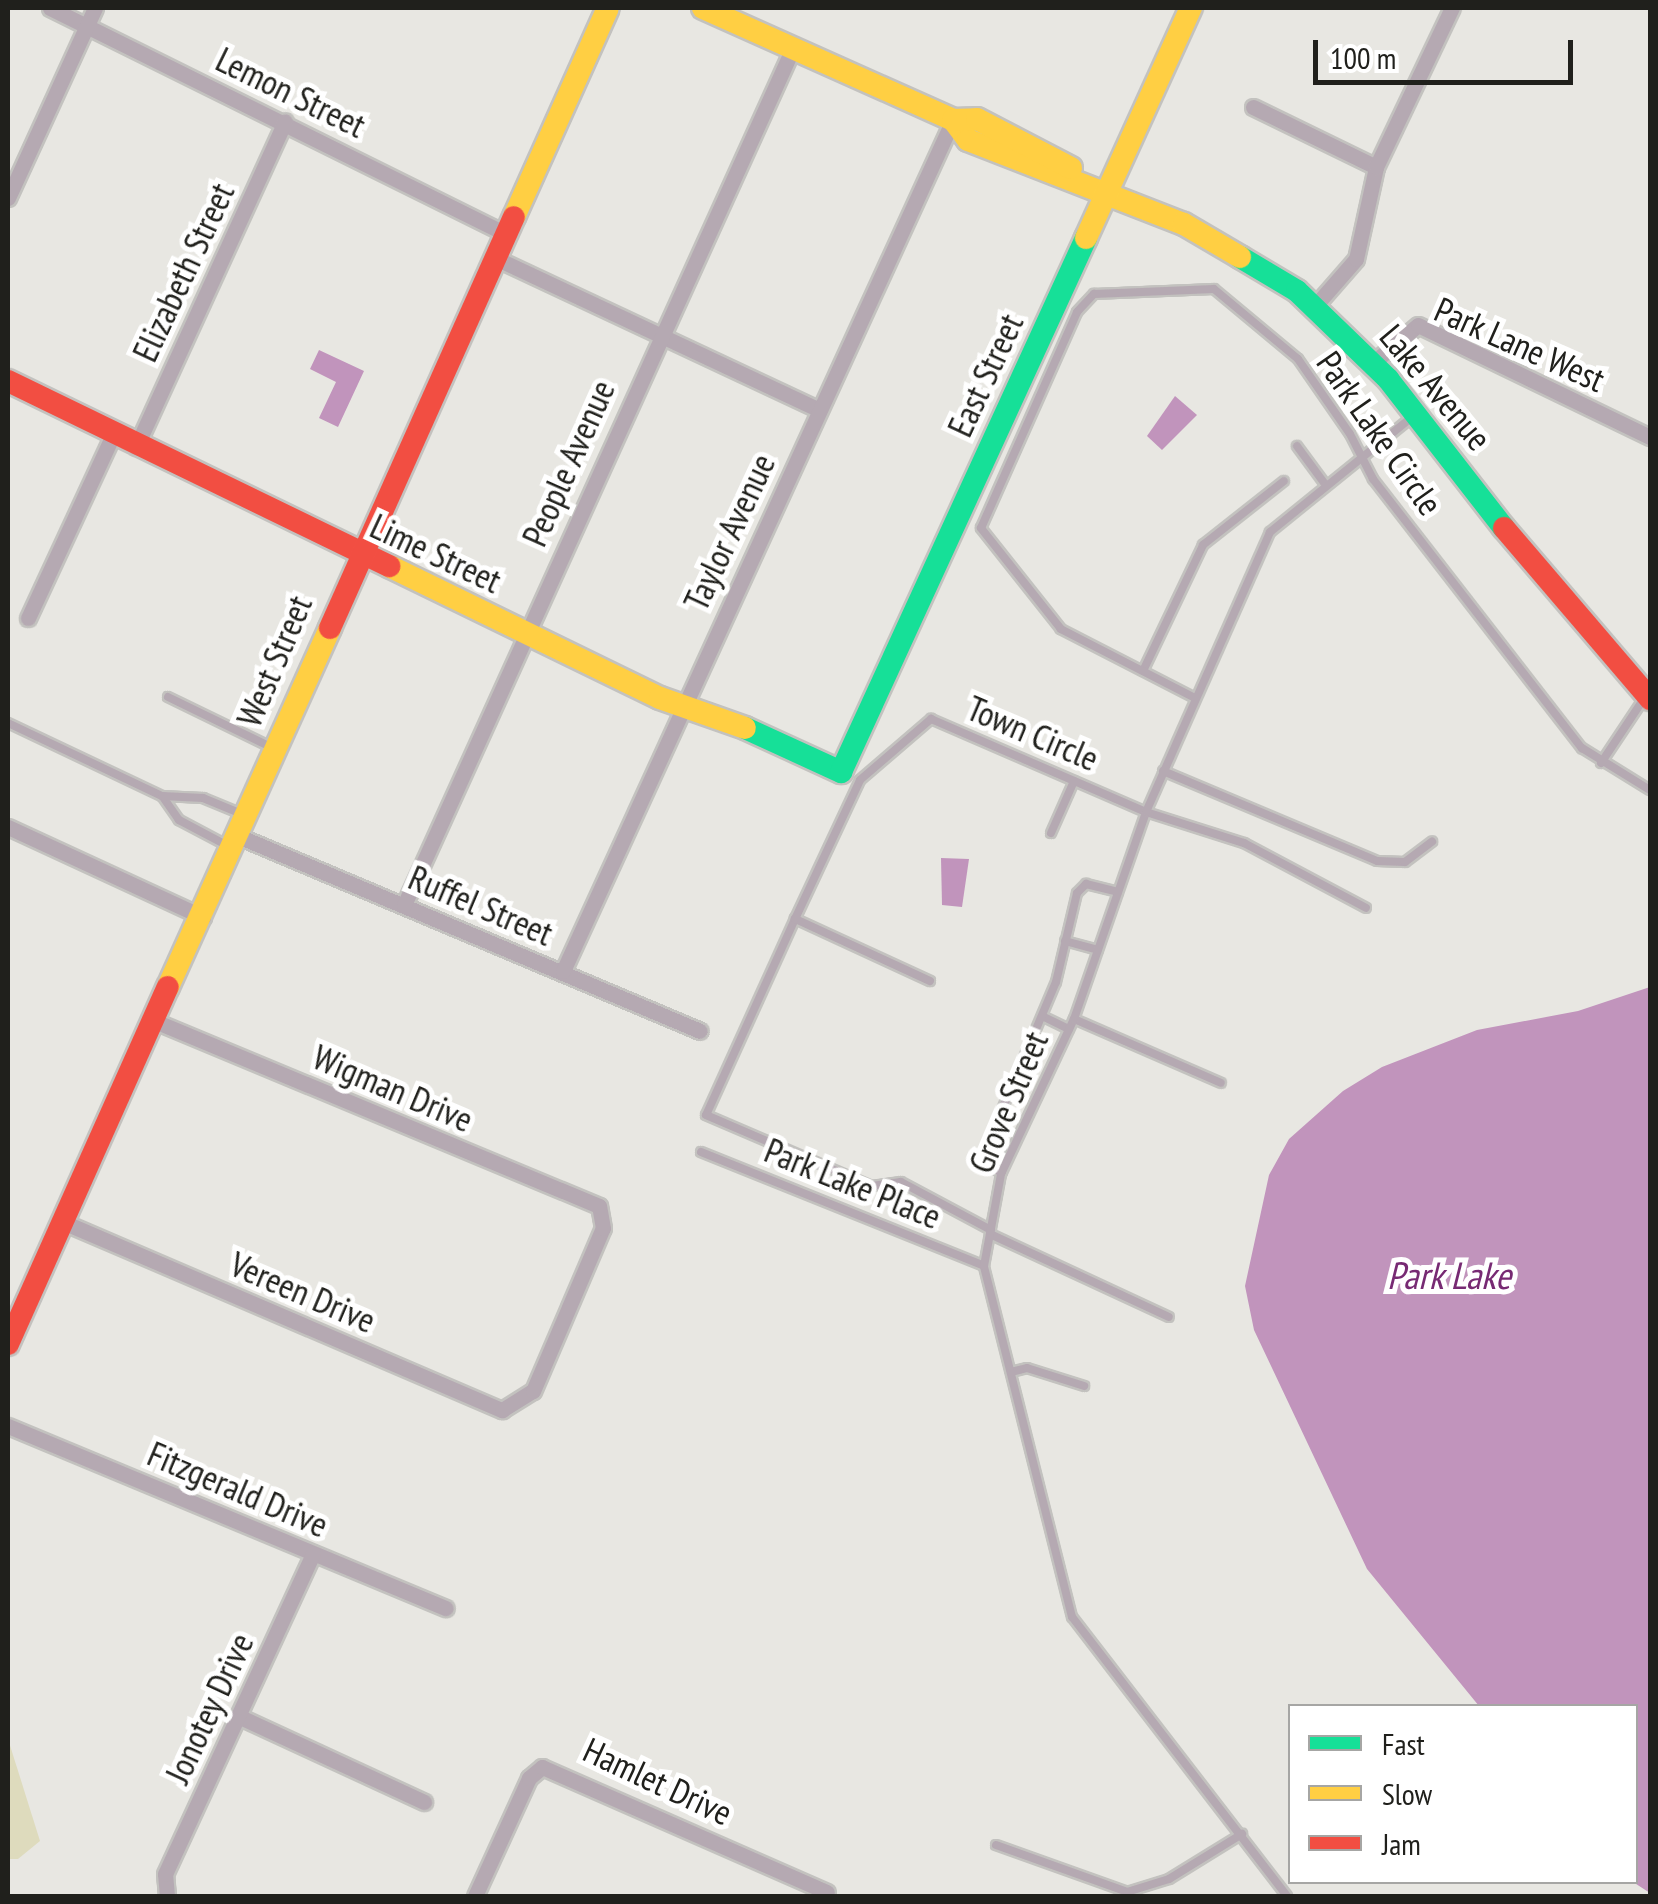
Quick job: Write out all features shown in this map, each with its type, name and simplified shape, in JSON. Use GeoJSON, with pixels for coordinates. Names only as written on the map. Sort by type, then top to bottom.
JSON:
{"type":"FeatureCollection","features":[{"type":"Feature","properties":{"kind":"street","name":"Lemon Street"},"geometry":{"type":"LineString","coordinates":[[50,8],[504,233]]}},
{"type":"Feature","properties":{"kind":"street"},"geometry":{"type":"LineString","coordinates":[[8,198],[95,8]]}},
{"type":"Feature","properties":{"kind":"street","name":"West Street"},"geometry":{"type":"LineString","coordinates":[[8,1344],[202,917],[357,555],[608,8]]}},
{"type":"Feature","properties":{"kind":"street","name":"Lake Avenue"},"geometry":{"type":"LineString","coordinates":[[704,8],[953,120],[968,140],[1108,190],[1216,240],[1315,306],[1374,362],[1579,624],[1648,697]]}},
{"type":"Feature","properties":{"kind":"street","name":"East Street"},"geometry":{"type":"LineString","coordinates":[[841,772],[1191,8]]}},
{"type":"Feature","properties":{"kind":"street"},"geometry":{"type":"LineString","coordinates":[[1315,306],[1356,259],[1376,167],[1452,8]]}},
{"type":"Feature","properties":{"kind":"street","name":"People Avenue"},"geometry":{"type":"LineString","coordinates":[[404,905],[658,335],[792,48]]}},
{"type":"Feature","properties":{"kind":"street"},"geometry":{"type":"LineString","coordinates":[[1253,107],[1376,167]]}},
{"type":"Feature","properties":{"kind":"street","name":"Taylor Avenue"},"geometry":{"type":"LineString","coordinates":[[563,972],[953,120]]}},
{"type":"Feature","properties":{"kind":"street","name":"Elizabeth Street"},"geometry":{"type":"LineString","coordinates":[[136,447],[284,122]]}},
{"type":"Feature","properties":{"kind":"street"},"geometry":{"type":"LineString","coordinates":[[492,257],[818,410]]}},
{"type":"Feature","properties":{"kind":"street","name":"Park Lane West"},"geometry":{"type":"LineString","coordinates":[[1374,362],[1418,325],[1650,437]]}},
{"type":"Feature","properties":{"kind":"street","name":"Lime Street"},"geometry":{"type":"LineString","coordinates":[[8,382],[357,555],[683,705],[841,772]]}},
{"type":"Feature","properties":{"kind":"street"},"geometry":{"type":"LineString","coordinates":[[28,618],[112,435]]}},
{"type":"Feature","properties":{"kind":"street"},"geometry":{"type":"LineString","coordinates":[[8,827],[202,917]]}},
{"type":"Feature","properties":{"kind":"street","name":"Ruffel Street"},"geometry":{"type":"LineString","coordinates":[[239,833],[700,1031]]}},
{"type":"Feature","properties":{"kind":"street","name":"Wigman Drive"},"geometry":{"type":"LineString","coordinates":[[153,1020],[599,1206],[605,1216],[533,1392],[519,1404]]}},
{"type":"Feature","properties":{"kind":"street","name":"Vereen Drive"},"geometry":{"type":"LineString","coordinates":[[63,1222],[502,1410],[519,1404]]}},
{"type":"Feature","properties":{"kind":"street","name":"Fitzgerald Drive"},"geometry":{"type":"LineString","coordinates":[[8,1426],[446,1608]]}},
{"type":"Feature","properties":{"kind":"street","name":"Jonotey Drive"},"geometry":{"type":"LineString","coordinates":[[166,1893],[238,1716],[313,1553]]}},
{"type":"Feature","properties":{"kind":"street"},"geometry":{"type":"LineString","coordinates":[[238,1716],[424,1802]]}},
{"type":"Feature","properties":{"kind":"street","name":"Hamlet Drive"},"geometry":{"type":"LineString","coordinates":[[474,1896],[529,1778],[542,1767],[826,1892]]}},
{"type":"Feature","properties":{"kind":"lane","name":"Park Lake Circle"},"geometry":{"type":"LineString","coordinates":[[1195,698],[1060,629],[981,528],[1077,312],[1094,294],[1214,288],[1298,360],[1361,456],[1582,748],[1650,790]]}},
{"type":"Feature","properties":{"kind":"lane","name":"Grove Street"},"geometry":{"type":"LineString","coordinates":[[1287,1896],[1072,1617],[984,1266],[1002,1172],[1074,1019],[1146,812],[1270,532],[1416,414]]}},
{"type":"Feature","properties":{"kind":"lane"},"geometry":{"type":"LineString","coordinates":[[1297,446],[1325,484]]}},
{"type":"Feature","properties":{"kind":"lane"},"geometry":{"type":"LineString","coordinates":[[1143,671],[1204,545],[1284,481]]}},
{"type":"Feature","properties":{"kind":"lane"},"geometry":{"type":"LineString","coordinates":[[168,697],[275,748]]}},
{"type":"Feature","properties":{"kind":"lane"},"geometry":{"type":"LineString","coordinates":[[1602,763],[1648,697]]}},
{"type":"Feature","properties":{"kind":"lane","name":"Town Circle"},"geometry":{"type":"LineString","coordinates":[[794,918],[860,780],[931,719],[1146,812],[1244,842],[1366,908]]}},
{"type":"Feature","properties":{"kind":"lane"},"geometry":{"type":"LineString","coordinates":[[8,723],[162,796],[203,798],[239,833]]}},
{"type":"Feature","properties":{"kind":"lane"},"geometry":{"type":"LineString","coordinates":[[1163,771],[1377,861],[1405,862],[1432,842]]}},
{"type":"Feature","properties":{"kind":"lane"},"geometry":{"type":"LineString","coordinates":[[1051,833],[1074,781]]}},
{"type":"Feature","properties":{"kind":"lane"},"geometry":{"type":"LineString","coordinates":[[162,796],[178,820],[239,833]]}},
{"type":"Feature","properties":{"kind":"lane"},"geometry":{"type":"LineString","coordinates":[[1002,1172],[982,1165],[982,1157],[1042,1016],[1080,886],[1118,892]]}},
{"type":"Feature","properties":{"kind":"lane"},"geometry":{"type":"LineString","coordinates":[[930,981],[794,918],[706,1115],[872,1186],[902,1182],[990,1232],[1169,1316]]}},
{"type":"Feature","properties":{"kind":"lane"},"geometry":{"type":"LineString","coordinates":[[1065,941],[1098,950]]}},
{"type":"Feature","properties":{"kind":"lane"},"geometry":{"type":"LineString","coordinates":[[1042,1016],[1069,1029]]}},
{"type":"Feature","properties":{"kind":"lane"},"geometry":{"type":"LineString","coordinates":[[1074,1019],[1221,1083]]}},
{"type":"Feature","properties":{"kind":"lane","name":"Park Lake Place"},"geometry":{"type":"LineString","coordinates":[[701,1152],[984,1266]]}},
{"type":"Feature","properties":{"kind":"lane"},"geometry":{"type":"LineString","coordinates":[[1011,1372],[1027,1368],[1084,1386]]}},
{"type":"Feature","properties":{"kind":"lane"},"geometry":{"type":"LineString","coordinates":[[996,1846],[1126,1892],[1170,1879],[1242,1834]]}},
{"type":"Feature","properties":{"kind":"shaded area"},"geometry":{"type":"Polygon","coordinates":[[[8,1739],[40,1841],[18,1859],[8,1859],[8,1739]]]}},
{"type":"Feature","properties":{"kind":"water"},"geometry":{"type":"Polygon","coordinates":[[[319,350],[364,371],[338,427],[319,418],[336,382],[310,369],[319,350]]]}},
{"type":"Feature","properties":{"kind":"water"},"geometry":{"type":"Polygon","coordinates":[[[1175,396],[1197,415],[1162,450],[1147,436],[1175,396]]]}},
{"type":"Feature","properties":{"kind":"water"},"geometry":{"type":"Polygon","coordinates":[[[941,858],[969,859],[962,907],[942,905],[941,858]]]}},
{"type":"Feature","properties":{"kind":"water","name":"Park Lake"},"geometry":{"type":"Polygon","coordinates":[[[1650,987],[1650,1893],[1636,1884],[1638,1704],[1477,1704],[1367,1569],[1254,1330],[1245,1286],[1269,1175],[1289,1139],[1343,1091],[1382,1067],[1477,1030],[1578,1011],[1650,987]]]}},
{"type":"Feature","properties":{"kind":"traffic: fast"},"geometry":{"type":"LineString","coordinates":[[745,728],[841,772],[1086,238]]}},
{"type":"Feature","properties":{"kind":"traffic: fast"},"geometry":{"type":"LineString","coordinates":[[1240,257],[1297,291],[1388,379],[1504,528]]}},
{"type":"Feature","properties":{"kind":"traffic: slow"},"geometry":{"type":"LineString","coordinates":[[514,217],[608,8]]}},
{"type":"Feature","properties":{"kind":"traffic: slow"},"geometry":{"type":"LineString","coordinates":[[703,8],[953,120],[968,140],[1184,224],[1240,257]]}},
{"type":"Feature","properties":{"kind":"traffic: slow"},"geometry":{"type":"LineString","coordinates":[[1086,238],[1191,8]]}},
{"type":"Feature","properties":{"kind":"traffic: slow"},"geometry":{"type":"LineString","coordinates":[[953,120],[977,119],[1071,168]]}},
{"type":"Feature","properties":{"kind":"traffic: slow"},"geometry":{"type":"LineString","coordinates":[[389,566],[660,698],[745,728]]}},
{"type":"Feature","properties":{"kind":"traffic: slow"},"geometry":{"type":"LineString","coordinates":[[168,987],[330,628]]}},
{"type":"Feature","properties":{"kind":"traffic: jam"},"geometry":{"type":"LineString","coordinates":[[330,628],[514,217]]}},
{"type":"Feature","properties":{"kind":"traffic: jam"},"geometry":{"type":"LineString","coordinates":[[8,381],[389,566]]}},
{"type":"Feature","properties":{"kind":"traffic: jam"},"geometry":{"type":"LineString","coordinates":[[1504,528],[1650,699]]}},
{"type":"Feature","properties":{"kind":"traffic: jam"},"geometry":{"type":"LineString","coordinates":[[8,1344],[168,987]]}}]}
